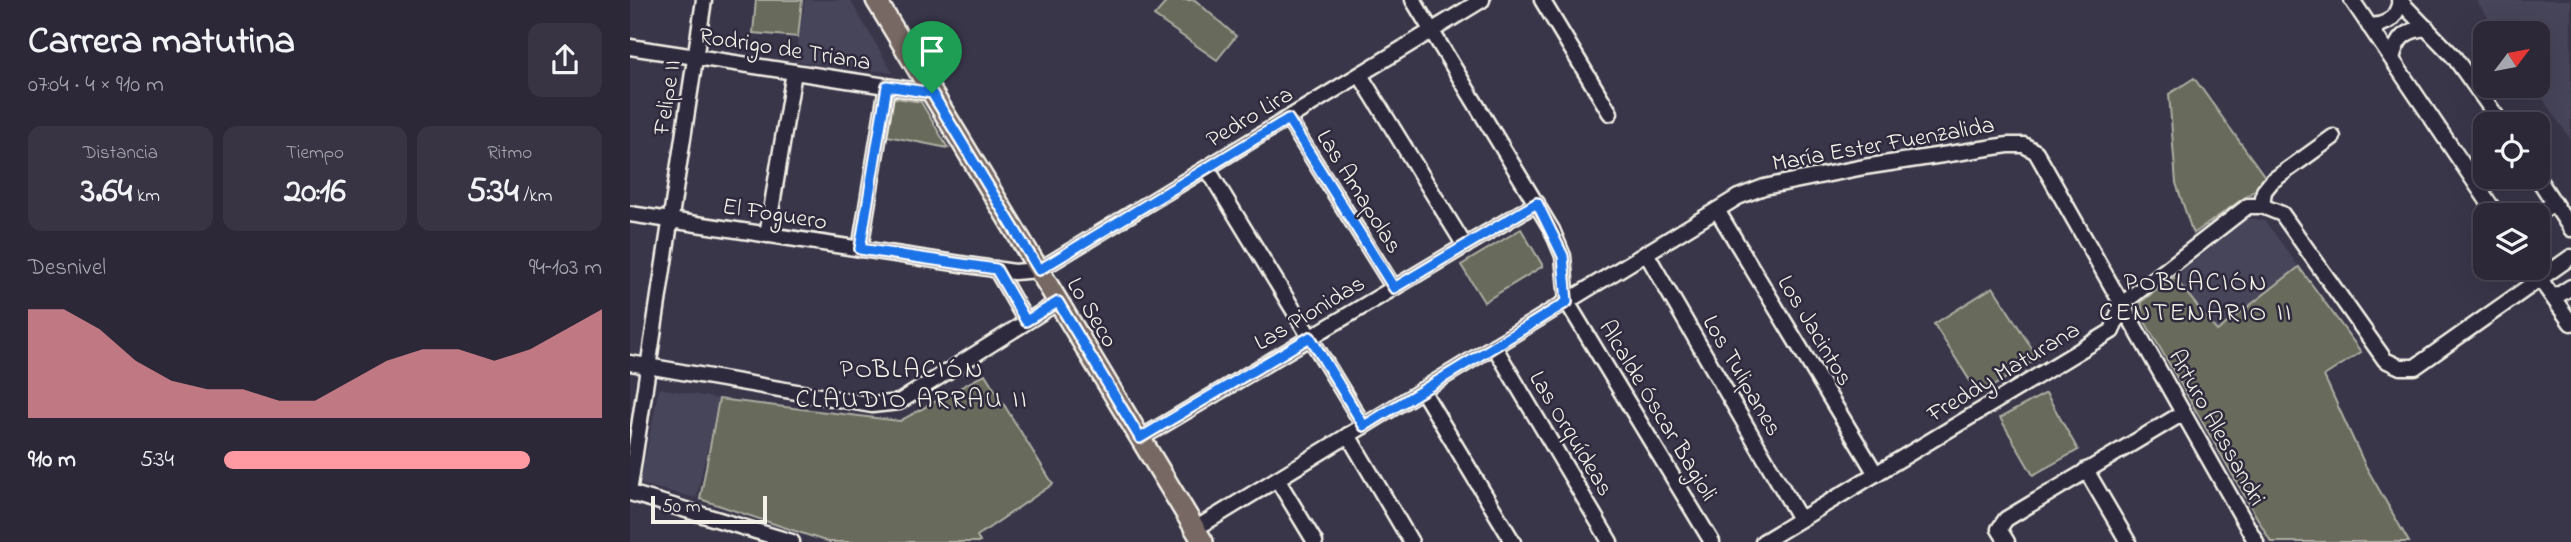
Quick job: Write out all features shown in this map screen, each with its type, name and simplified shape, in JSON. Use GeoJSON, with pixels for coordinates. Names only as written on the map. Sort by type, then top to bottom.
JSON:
{"type":"FeatureCollection","features":[{"type":"Feature","properties":{"kind":"main road","name":"Lo Seco"},"geometry":{"type":"LineString","coordinates":[[876,0],[1199,535]]}},
{"type":"Feature","properties":{"kind":"street","name":"Felipe II"},"geometry":{"type":"LineString","coordinates":[[630,486],[704,0]]}},
{"type":"Feature","properties":{"kind":"street"},"geometry":{"type":"LineString","coordinates":[[1413,0],[1537,203],[1563,256],[1567,302]]}},
{"type":"Feature","properties":{"kind":"street","name":"Pedro Lira"},"geometry":{"type":"LineString","coordinates":[[1039,270],[1482,0]]}},
{"type":"Feature","properties":{"kind":"street"},"geometry":{"type":"LineString","coordinates":[[1542,0],[1611,113]]}},
{"type":"Feature","properties":{"kind":"street"},"geometry":{"type":"LineString","coordinates":[[2352,0],[2489,203]]}},
{"type":"Feature","properties":{"kind":"street"},"geometry":{"type":"LineString","coordinates":[[2369,26],[2391,20],[2397,15],[2400,0]]}},
{"type":"Feature","properties":{"kind":"street"},"geometry":{"type":"LineString","coordinates":[[2400,0],[2454,57],[2493,112]]}},
{"type":"Feature","properties":{"kind":"street"},"geometry":{"type":"LineString","coordinates":[[2392,59],[2396,42],[2403,35],[2414,29],[2427,28]]}},
{"type":"Feature","properties":{"kind":"street","name":"Rodrigo de Triana"},"geometry":{"type":"LineString","coordinates":[[630,47],[932,93]]}},
{"type":"Feature","properties":{"kind":"street"},"geometry":{"type":"LineString","coordinates":[[767,235],[794,72]]}},
{"type":"Feature","properties":{"kind":"street"},"geometry":{"type":"LineString","coordinates":[[1360,75],[1465,246]]}},
{"type":"Feature","properties":{"kind":"street"},"geometry":{"type":"LineString","coordinates":[[860,249],[887,86]]}},
{"type":"Feature","properties":{"kind":"street","name":"Las Amapolas"},"geometry":{"type":"LineString","coordinates":[[1288,119],[1394,288]]}},
{"type":"Feature","properties":{"kind":"street"},"geometry":{"type":"LineString","coordinates":[[2333,136],[2272,181],[2264,191],[2262,206],[2282,214],[2385,360],[2400,368],[2415,367],[2527,280]]}},
{"type":"Feature","properties":{"kind":"street","name":"María Ester Fuenzalida"},"geometry":{"type":"LineString","coordinates":[[1199,535],[1277,479],[1738,197],[1776,184],[2008,145],[2024,145],[2036,152]]}},
{"type":"Feature","properties":{"kind":"street","name":"Arturo Alessandri"},"geometry":{"type":"LineString","coordinates":[[2036,152],[2256,542]]}},
{"type":"Feature","properties":{"kind":"street"},"geometry":{"type":"LineString","coordinates":[[1207,168],[1364,426]]}},
{"type":"Feature","properties":{"kind":"street"},"geometry":{"type":"LineString","coordinates":[[2545,189],[2571,229]]}},
{"type":"Feature","properties":{"kind":"street","name":"Las Pionidas"},"geometry":{"type":"LineString","coordinates":[[1140,438],[1537,203]]}},
{"type":"Feature","properties":{"kind":"street"},"geometry":{"type":"LineString","coordinates":[[2550,206],[2554,203]]}},
{"type":"Feature","properties":{"kind":"street","name":"Freddy Maturana"},"geometry":{"type":"LineString","coordinates":[[1763,542],[2112,331],[2122,304],[2248,206],[2262,206]]}},
{"type":"Feature","properties":{"kind":"street","name":"Los Jacintos"},"geometry":{"type":"LineString","coordinates":[[1717,210],[1876,474]]}},
{"type":"Feature","properties":{"kind":"street","name":"El Foguero"},"geometry":{"type":"LineString","coordinates":[[630,214],[996,269],[1026,273],[1039,270]]}},
{"type":"Feature","properties":{"kind":"street","name":"Los Tulipanes"},"geometry":{"type":"LineString","coordinates":[[1646,253],[1800,519]]}},
{"type":"Feature","properties":{"kind":"street"},"geometry":{"type":"LineString","coordinates":[[2550,267],[2571,257]]}},
{"type":"Feature","properties":{"kind":"street"},"geometry":{"type":"LineString","coordinates":[[996,269],[1026,321]]}},
{"type":"Feature","properties":{"kind":"street"},"geometry":{"type":"LineString","coordinates":[[2541,280],[2571,323]]}},
{"type":"Feature","properties":{"kind":"street"},"geometry":{"type":"LineString","coordinates":[[2554,299],[2571,287]]}},
{"type":"Feature","properties":{"kind":"street"},"geometry":{"type":"LineString","coordinates":[[630,363],[872,405],[899,402],[1058,302]]}},
{"type":"Feature","properties":{"kind":"street","name":"Alcalde Óscar Bagioli"},"geometry":{"type":"LineString","coordinates":[[1567,302],[1712,542]]}},
{"type":"Feature","properties":{"kind":"street","name":"Las Orquídeas"},"geometry":{"type":"LineString","coordinates":[[1494,346],[1610,542]]}},
{"type":"Feature","properties":{"kind":"street"},"geometry":{"type":"LineString","coordinates":[[1422,390],[1513,542]]}},
{"type":"Feature","properties":{"kind":"street"},"geometry":{"type":"LineString","coordinates":[[2007,542],[1999,528],[2006,519],[2183,414]]}},
{"type":"Feature","properties":{"kind":"street"},"geometry":{"type":"LineString","coordinates":[[1348,435],[1411,542]]}},
{"type":"Feature","properties":{"kind":"street"},"geometry":{"type":"LineString","coordinates":[[2086,470],[2128,542]]}},
{"type":"Feature","properties":{"kind":"street"},"geometry":{"type":"LineString","coordinates":[[1277,479],[1315,542]]}},
{"type":"Feature","properties":{"kind":"street"},"geometry":{"type":"LineString","coordinates":[[630,493],[792,542]]}},
{"type":"Feature","properties":{"kind":"shaded area"},"geometry":{"type":"Polygon","coordinates":[[[805,0],[850,0],[893,73],[795,61],[805,0]]]}},
{"type":"Feature","properties":{"kind":"shaded area"},"geometry":{"type":"Polygon","coordinates":[[[2476,0],[2571,0],[2571,140],[2542,98],[2550,98],[2550,21],[2491,21],[2476,0]]]}},
{"type":"Feature","properties":{"kind":"shaded area"},"geometry":{"type":"Polygon","coordinates":[[[2248,218],[2265,221],[2299,267],[2217,331],[2174,277],[2248,218]]]}},
{"type":"Feature","properties":{"kind":"shaded area"},"geometry":{"type":"Polygon","coordinates":[[[659,388],[719,399],[696,498],[640,484],[659,388]]]}},
{"type":"Feature","properties":{"kind":"green space"},"geometry":{"type":"Polygon","coordinates":[[[756,0],[802,0],[798,37],[753,33],[756,0]]]}},
{"type":"Feature","properties":{"kind":"green space"},"geometry":{"type":"Polygon","coordinates":[[[1168,0],[1195,0],[1236,36],[1217,60],[1154,16],[1168,0]]]}},
{"type":"Feature","properties":{"kind":"green space"},"geometry":{"type":"Polygon","coordinates":[[[2194,78],[2268,181],[2193,234],[2176,183],[2169,94],[2194,78]]]}},
{"type":"Feature","properties":{"kind":"green space"},"geometry":{"type":"Polygon","coordinates":[[[890,97],[921,102],[948,148],[887,136],[890,97]]]}},
{"type":"Feature","properties":{"kind":"green space"},"geometry":{"type":"Polygon","coordinates":[[[1521,229],[1543,266],[1484,302],[1461,265],[1521,229]]]}},
{"type":"Feature","properties":{"kind":"green space"},"geometry":{"type":"Polygon","coordinates":[[[2299,267],[2361,352],[2324,376],[2365,465],[2409,542],[2271,542],[2144,320],[2141,302],[2174,277],[2217,331],[2299,267]]]}},
{"type":"Feature","properties":{"kind":"green space"},"geometry":{"type":"Polygon","coordinates":[[[1993,287],[2038,358],[1979,395],[1934,324],[1993,287]]]}},
{"type":"Feature","properties":{"kind":"green space"},"geometry":{"type":"Polygon","coordinates":[[[985,374],[1053,484],[977,536],[980,542],[828,542],[700,499],[719,399],[900,421],[985,374]]]}},
{"type":"Feature","properties":{"kind":"green space"},"geometry":{"type":"Polygon","coordinates":[[[2046,393],[2078,450],[2033,475],[2000,418],[2046,393]]]}},
{"type":"Feature","properties":{"kind":"district","name":"POBLACIÓN CENTENARIO II"},"geometry":{"type":"Point","coordinates":[2196,296]}},
{"type":"Feature","properties":{"kind":"district","name":"POBLACIÓN CLAUDIO ARRAU II"},"geometry":{"type":"Point","coordinates":[912,383]}},
{"type":"Feature","properties":{"kind":"route"},"geometry":{"type":"LineString","coordinates":[[887,86],[932,93],[1039,270],[1288,119],[1394,288],[1537,203],[1563,256],[1567,302],[1364,426],[1310,337],[1140,438],[1058,302],[1026,321],[996,269],[860,249],[887,86]]}}]}
